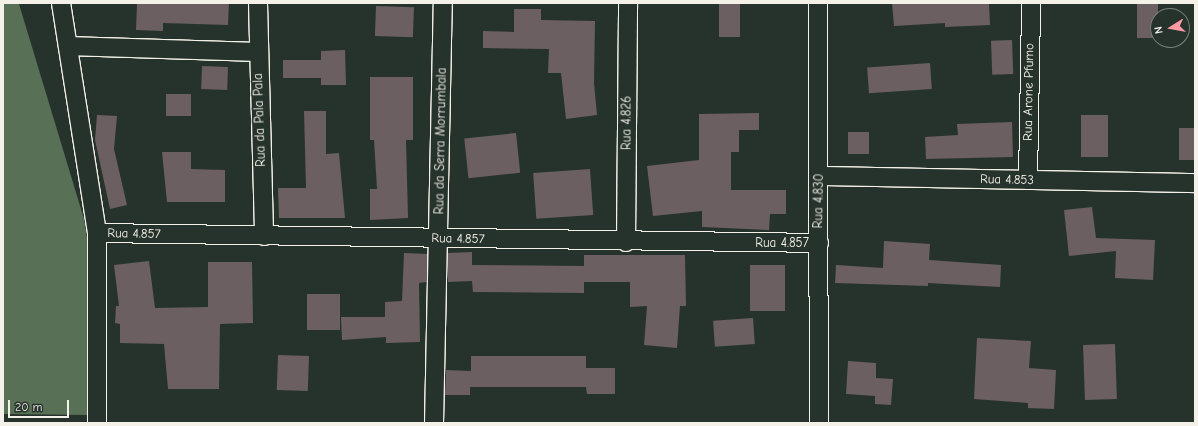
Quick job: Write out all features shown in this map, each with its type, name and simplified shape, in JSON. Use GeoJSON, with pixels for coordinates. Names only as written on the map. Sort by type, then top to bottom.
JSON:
{"type":"FeatureCollection","features":[{"type":"Feature","properties":{"kind":"street"},"geometry":{"type":"LineString","coordinates":[[61,3],[97,233],[97,423]]}},
{"type":"Feature","properties":{"kind":"street","name":"Rua da Pala Pala"},"geometry":{"type":"LineString","coordinates":[[258,3],[258,52],[264,236]]}},
{"type":"Feature","properties":{"kind":"street","name":"Rua da Serra Morrumbala"},"geometry":{"type":"LineString","coordinates":[[434,423],[443,3]]}},
{"type":"Feature","properties":{"kind":"street","name":"Rua 4.826"},"geometry":{"type":"LineString","coordinates":[[626,242],[628,3]]}},
{"type":"Feature","properties":{"kind":"street","name":"Rua 4.830"},"geometry":{"type":"LineString","coordinates":[[818,3],[820,176],[819,423]]}},
{"type":"Feature","properties":{"kind":"street","name":"Rua Arone Pfumo"},"geometry":{"type":"LineString","coordinates":[[1028,180],[1031,3]]}},
{"type":"Feature","properties":{"kind":"street"},"geometry":{"type":"LineString","coordinates":[[68,46],[258,52]]}},
{"type":"Feature","properties":{"kind":"street","name":"Rua 4.853"},"geometry":{"type":"LineString","coordinates":[[820,176],[1195,183]]}},
{"type":"Feature","properties":{"kind":"street","name":"Rua 4.857"},"geometry":{"type":"LineString","coordinates":[[97,233],[626,242],[819,243]]}},
{"type":"Feature","properties":{"kind":"green space"},"geometry":{"type":"Polygon","coordinates":[[[3,3],[19,4],[84,219],[90,257],[89,415],[3,414],[3,3]]]}},
{"type":"Feature","properties":{"kind":"building"},"geometry":{"type":"Polygon","coordinates":[[[137,3],[229,3],[228,25],[163,23],[163,31],[136,30],[137,3]]]}},
{"type":"Feature","properties":{"kind":"building"},"geometry":{"type":"Polygon","coordinates":[[[719,3],[740,3],[740,37],[719,37],[719,3]]]}},
{"type":"Feature","properties":{"kind":"building"},"geometry":{"type":"Polygon","coordinates":[[[892,3],[989,3],[990,25],[945,27],[945,23],[894,26],[892,3]]]}},
{"type":"Feature","properties":{"kind":"building"},"geometry":{"type":"Polygon","coordinates":[[[1137,3],[1158,3],[1158,8],[1150,8],[1150,38],[1137,38],[1137,3]]]}},
{"type":"Feature","properties":{"kind":"building"},"geometry":{"type":"Polygon","coordinates":[[[376,6],[414,7],[413,37],[375,36],[376,6]]]}},
{"type":"Feature","properties":{"kind":"building"},"geometry":{"type":"Polygon","coordinates":[[[514,9],[541,9],[541,20],[595,21],[594,83],[597,115],[566,119],[561,73],[548,73],[549,49],[483,48],[483,31],[514,32],[514,9]]]}},
{"type":"Feature","properties":{"kind":"building"},"geometry":{"type":"Polygon","coordinates":[[[1012,40],[1013,74],[992,75],[991,41],[1012,40]]]}},
{"type":"Feature","properties":{"kind":"building"},"geometry":{"type":"Polygon","coordinates":[[[345,50],[346,85],[321,85],[321,78],[283,78],[283,60],[321,60],[321,51],[345,50]]]}},
{"type":"Feature","properties":{"kind":"building"},"geometry":{"type":"Polygon","coordinates":[[[930,63],[932,89],[869,93],[867,67],[930,63]]]}},
{"type":"Feature","properties":{"kind":"building"},"geometry":{"type":"Polygon","coordinates":[[[202,66],[228,67],[227,90],[201,89],[202,66]]]}},
{"type":"Feature","properties":{"kind":"building"},"geometry":{"type":"Polygon","coordinates":[[[370,77],[413,77],[413,140],[406,140],[408,218],[370,220],[370,189],[377,189],[374,140],[370,140],[370,77]]]}},
{"type":"Feature","properties":{"kind":"building"},"geometry":{"type":"Polygon","coordinates":[[[166,94],[191,94],[191,116],[166,116],[166,94]]]}},
{"type":"Feature","properties":{"kind":"building"},"geometry":{"type":"Polygon","coordinates":[[[304,111],[326,111],[326,154],[339,153],[345,218],[279,218],[278,188],[306,188],[304,111]]]}},
{"type":"Feature","properties":{"kind":"building"},"geometry":{"type":"Polygon","coordinates":[[[759,113],[759,130],[739,130],[739,152],[731,152],[731,190],[786,190],[786,214],[770,214],[769,230],[702,227],[702,211],[653,216],[647,166],[699,160],[699,114],[759,113]]]}},
{"type":"Feature","properties":{"kind":"building"},"geometry":{"type":"Polygon","coordinates":[[[97,115],[117,116],[114,149],[127,205],[110,209],[95,140],[97,115]]]}},
{"type":"Feature","properties":{"kind":"building"},"geometry":{"type":"Polygon","coordinates":[[[1081,115],[1108,115],[1108,157],[1081,157],[1081,115]]]}},
{"type":"Feature","properties":{"kind":"building"},"geometry":{"type":"Polygon","coordinates":[[[1012,122],[1013,157],[926,159],[925,137],[958,135],[957,124],[1012,122]]]}},
{"type":"Feature","properties":{"kind":"building"},"geometry":{"type":"Polygon","coordinates":[[[1179,128],[1195,128],[1195,160],[1179,160],[1179,128]]]}},
{"type":"Feature","properties":{"kind":"building"},"geometry":{"type":"Polygon","coordinates":[[[848,132],[869,132],[869,154],[848,154],[848,132]]]}},
{"type":"Feature","properties":{"kind":"building"},"geometry":{"type":"Polygon","coordinates":[[[516,133],[520,173],[468,178],[464,138],[516,133]]]}},
{"type":"Feature","properties":{"kind":"building"},"geometry":{"type":"Polygon","coordinates":[[[162,152],[191,152],[191,169],[225,170],[225,202],[167,202],[162,152]]]}},
{"type":"Feature","properties":{"kind":"building"},"geometry":{"type":"Polygon","coordinates":[[[590,169],[593,215],[536,219],[533,173],[590,169]]]}},
{"type":"Feature","properties":{"kind":"building"},"geometry":{"type":"Polygon","coordinates":[[[1092,207],[1096,238],[1155,240],[1153,280],[1115,278],[1116,251],[1069,256],[1064,210],[1092,207]]]}},
{"type":"Feature","properties":{"kind":"building"},"geometry":{"type":"Polygon","coordinates":[[[884,241],[930,244],[929,260],[1001,265],[1000,287],[928,283],[928,286],[835,283],[836,265],[883,268],[884,241]]]}},
{"type":"Feature","properties":{"kind":"building"},"geometry":{"type":"Polygon","coordinates":[[[472,252],[472,265],[584,266],[584,255],[685,255],[686,306],[680,306],[677,348],[644,345],[647,306],[630,307],[630,282],[584,282],[584,293],[473,292],[472,281],[448,282],[448,253],[472,252]]]}},
{"type":"Feature","properties":{"kind":"building"},"geometry":{"type":"Polygon","coordinates":[[[404,253],[427,254],[427,282],[419,283],[420,342],[386,343],[386,337],[342,340],[341,317],[385,317],[385,302],[402,301],[404,253]]]}},
{"type":"Feature","properties":{"kind":"building"},"geometry":{"type":"Polygon","coordinates":[[[149,261],[155,308],[208,307],[208,262],[252,262],[253,323],[220,324],[219,389],[168,389],[164,344],[120,343],[120,324],[115,323],[116,306],[119,306],[114,265],[149,261]]]}},
{"type":"Feature","properties":{"kind":"building"},"geometry":{"type":"Polygon","coordinates":[[[750,265],[785,265],[785,311],[750,311],[750,265]]]}},
{"type":"Feature","properties":{"kind":"building"},"geometry":{"type":"Polygon","coordinates":[[[307,294],[340,294],[340,330],[307,330],[307,294]]]}},
{"type":"Feature","properties":{"kind":"building"},"geometry":{"type":"Polygon","coordinates":[[[753,318],[755,344],[715,347],[713,321],[753,318]]]}},
{"type":"Feature","properties":{"kind":"building"},"geometry":{"type":"Polygon","coordinates":[[[977,338],[1031,341],[1029,368],[1056,370],[1054,409],[1028,408],[1028,403],[974,399],[977,338]]]}},
{"type":"Feature","properties":{"kind":"building"},"geometry":{"type":"Polygon","coordinates":[[[1115,344],[1117,399],[1085,400],[1083,345],[1115,344]]]}},
{"type":"Feature","properties":{"kind":"building"},"geometry":{"type":"Polygon","coordinates":[[[278,355],[309,356],[308,391],[277,390],[278,355]]]}},
{"type":"Feature","properties":{"kind":"building"},"geometry":{"type":"Polygon","coordinates":[[[471,356],[586,356],[586,368],[615,368],[615,394],[587,394],[586,387],[470,387],[470,395],[445,395],[446,370],[471,371],[471,356]]]}},
{"type":"Feature","properties":{"kind":"building"},"geometry":{"type":"Polygon","coordinates":[[[848,361],[876,363],[876,378],[893,379],[891,405],[875,404],[875,396],[846,394],[848,361]]]}}]}
